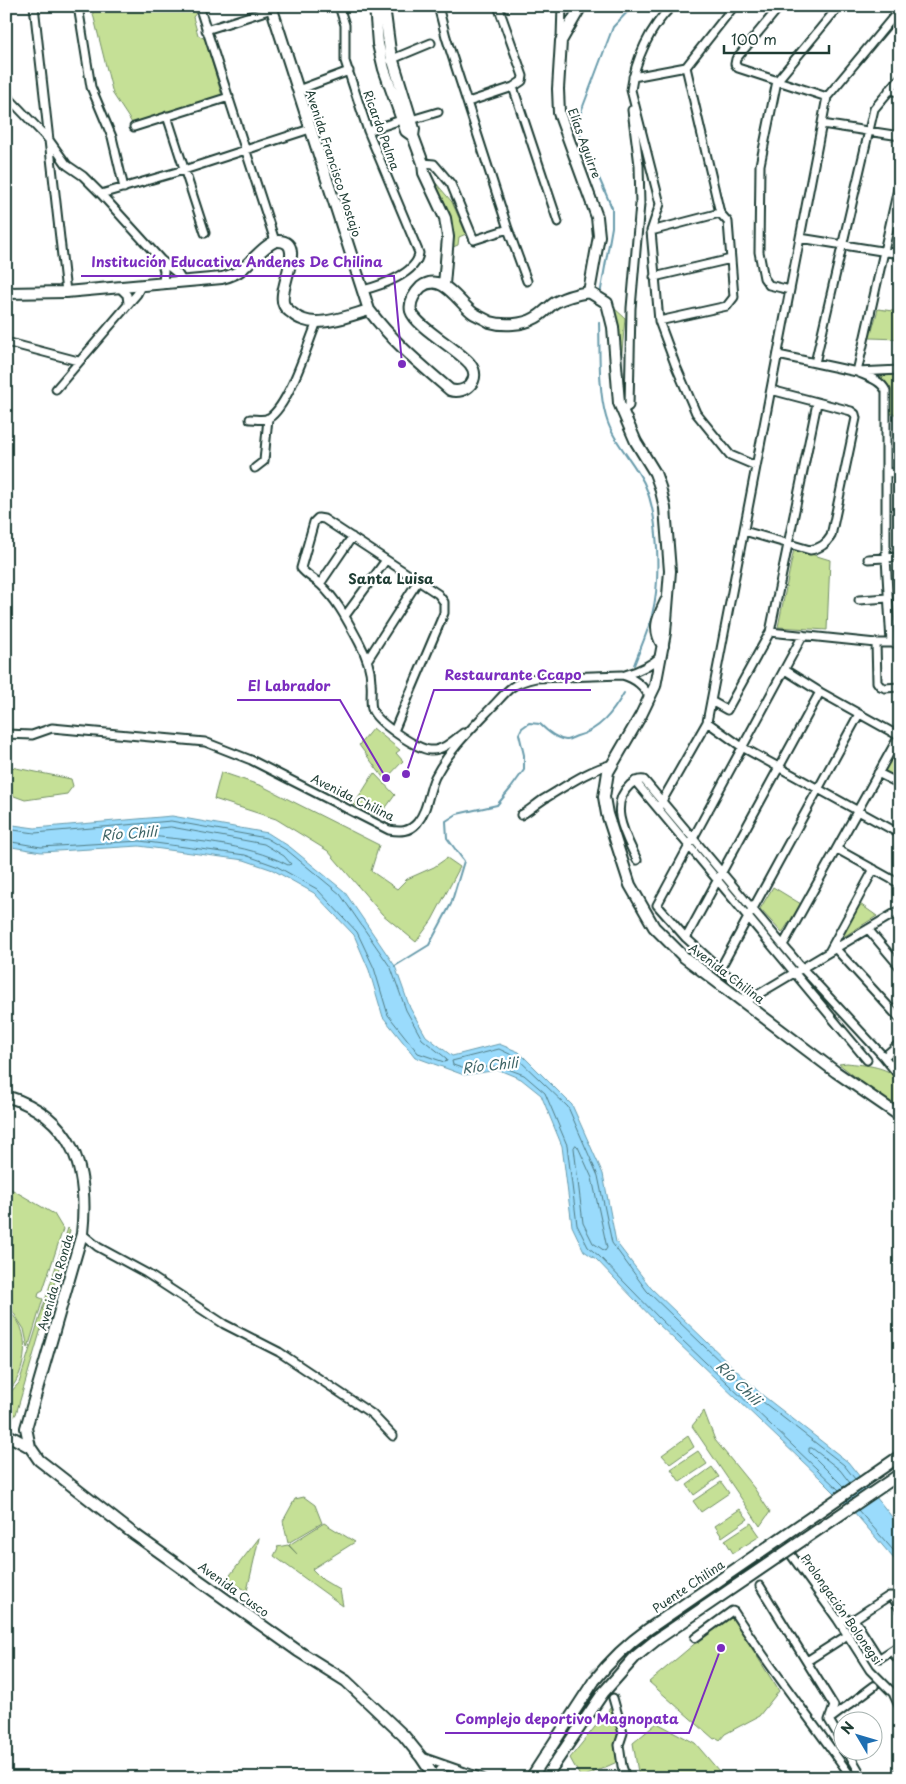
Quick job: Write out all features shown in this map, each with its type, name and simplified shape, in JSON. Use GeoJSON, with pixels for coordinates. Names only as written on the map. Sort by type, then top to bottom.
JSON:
{"type":"FeatureCollection","features":[{"type":"Feature","properties":{"kind":"street"},"geometry":{"type":"LineString","coordinates":[[34,6],[66,292]]}},
{"type":"Feature","properties":{"kind":"street"},"geometry":{"type":"LineString","coordinates":[[78,6],[91,87],[112,137],[124,188]]}},
{"type":"Feature","properties":{"kind":"street"},"geometry":{"type":"LineString","coordinates":[[199,6],[275,241]]}},
{"type":"Feature","properties":{"kind":"street","name":"Ricardo Palma"},"geometry":{"type":"LineString","coordinates":[[339,6],[345,25],[345,61],[368,131],[417,247],[419,258],[394,280],[363,290]]}},
{"type":"Feature","properties":{"kind":"street"},"geometry":{"type":"LineString","coordinates":[[375,6],[378,44],[387,61],[406,120],[414,129],[413,136],[423,163],[424,173],[445,218],[448,238],[444,285],[473,312],[490,322],[500,324],[516,324],[534,319],[555,302],[571,295],[593,294],[607,304],[613,327],[617,389],[622,411],[636,442],[655,473],[665,508],[670,571],[669,594],[662,651],[655,686],[650,698]]}},
{"type":"Feature","properties":{"kind":"street"},"geometry":{"type":"LineString","coordinates":[[384,6],[387,61]]}},
{"type":"Feature","properties":{"kind":"street"},"geometry":{"type":"LineString","coordinates":[[438,6],[446,37],[508,229],[527,281]]}},
{"type":"Feature","properties":{"kind":"street"},"geometry":{"type":"LineString","coordinates":[[468,102],[513,87],[522,81],[523,76],[498,6]]}},
{"type":"Feature","properties":{"kind":"street"},"geometry":{"type":"LineString","coordinates":[[561,41],[562,6]]}},
{"type":"Feature","properties":{"kind":"street"},"geometry":{"type":"LineString","coordinates":[[622,411],[628,406],[631,308],[640,204],[639,165],[631,90],[633,76],[651,31],[672,6]]}},
{"type":"Feature","properties":{"kind":"street"},"geometry":{"type":"LineString","coordinates":[[633,76],[686,67],[734,6]]}},
{"type":"Feature","properties":{"kind":"street"},"geometry":{"type":"LineString","coordinates":[[780,6],[736,59],[735,64],[738,68],[827,97]]}},
{"type":"Feature","properties":{"kind":"street"},"geometry":{"type":"LineString","coordinates":[[790,290],[767,284],[764,278],[759,252],[760,165],[777,81],[839,6]]}},
{"type":"Feature","properties":{"kind":"street","name":"Elías Aguirre"},"geometry":{"type":"LineString","coordinates":[[579,7],[561,41],[558,89],[559,113],[597,217],[599,236],[593,294]]}},
{"type":"Feature","properties":{"kind":"street"},"geometry":{"type":"LineString","coordinates":[[206,30],[271,8]]}},
{"type":"Feature","properties":{"kind":"street","name":"Avenida Francisco Mostajo"},"geometry":{"type":"LineString","coordinates":[[271,8],[369,310],[384,331],[450,390],[460,392],[472,383],[473,367],[421,323],[412,313],[411,308],[413,297],[422,286],[435,282],[444,285]]}},
{"type":"Feature","properties":{"kind":"street"},"geometry":{"type":"LineString","coordinates":[[658,808],[707,722],[827,97],[900,10]]}},
{"type":"Feature","properties":{"kind":"street"},"geometry":{"type":"LineString","coordinates":[[387,61],[431,43]]}},
{"type":"Feature","properties":{"kind":"street"},"geometry":{"type":"LineString","coordinates":[[659,321],[727,306],[734,297],[728,222],[720,213],[686,67]]}},
{"type":"Feature","properties":{"kind":"street"},"geometry":{"type":"LineString","coordinates":[[298,90],[349,71]]}},
{"type":"Feature","properties":{"kind":"street"},"geometry":{"type":"LineString","coordinates":[[815,363],[874,109],[900,78]]}},
{"type":"Feature","properties":{"kind":"street"},"geometry":{"type":"LineString","coordinates":[[513,87],[558,222]]}},
{"type":"Feature","properties":{"kind":"street"},"geometry":{"type":"LineString","coordinates":[[631,90],[660,204],[651,231],[659,321],[674,364],[696,413],[730,455],[756,466]]}},
{"type":"Feature","properties":{"kind":"street"},"geometry":{"type":"LineString","coordinates":[[890,90],[900,92]]}},
{"type":"Feature","properties":{"kind":"street"},"geometry":{"type":"LineString","coordinates":[[6,94],[49,140],[67,165],[83,176],[101,194],[161,260],[178,274],[183,282]]}},
{"type":"Feature","properties":{"kind":"street"},"geometry":{"type":"LineString","coordinates":[[134,127],[229,97]]}},
{"type":"Feature","properties":{"kind":"street"},"geometry":{"type":"LineString","coordinates":[[368,131],[438,112]]}},
{"type":"Feature","properties":{"kind":"street"},"geometry":{"type":"LineString","coordinates":[[167,116],[205,233]]}},
{"type":"Feature","properties":{"kind":"street"},"geometry":{"type":"LineString","coordinates":[[822,124],[900,136]]}},
{"type":"Feature","properties":{"kind":"street"},"geometry":{"type":"LineString","coordinates":[[101,194],[184,170],[310,129]]}},
{"type":"Feature","properties":{"kind":"street"},"geometry":{"type":"LineString","coordinates":[[423,163],[434,164],[451,184],[474,240],[508,229]]}},
{"type":"Feature","properties":{"kind":"street"},"geometry":{"type":"LineString","coordinates":[[857,372],[900,180]]}},
{"type":"Feature","properties":{"kind":"street"},"geometry":{"type":"LineString","coordinates":[[651,231],[720,213]]}},
{"type":"Feature","properties":{"kind":"street"},"geometry":{"type":"LineString","coordinates":[[800,238],[900,254]]}},
{"type":"Feature","properties":{"kind":"street"},"geometry":{"type":"LineString","coordinates":[[6,293],[66,292],[231,276],[242,270],[275,241]]}},
{"type":"Feature","properties":{"kind":"street"},"geometry":{"type":"LineString","coordinates":[[275,241],[287,243],[291,250],[292,258],[282,291],[283,304],[293,315],[303,321],[317,322],[369,310]]}},
{"type":"Feature","properties":{"kind":"street"},"geometry":{"type":"LineString","coordinates":[[654,277],[731,259]]}},
{"type":"Feature","properties":{"kind":"street"},"geometry":{"type":"LineString","coordinates":[[161,260],[164,272],[163,284]]}},
{"type":"Feature","properties":{"kind":"street"},"geometry":{"type":"LineString","coordinates":[[56,388],[140,291],[141,286]]}},
{"type":"Feature","properties":{"kind":"street"},"geometry":{"type":"LineString","coordinates":[[119,287],[127,295],[128,304]]}},
{"type":"Feature","properties":{"kind":"street"},"geometry":{"type":"LineString","coordinates":[[255,468],[264,460],[268,418],[285,401],[317,322]]}},
{"type":"Feature","properties":{"kind":"street"},"geometry":{"type":"LineString","coordinates":[[6,342],[78,361]]}},
{"type":"Feature","properties":{"kind":"street"},"geometry":{"type":"LineString","coordinates":[[778,355],[857,372],[884,385],[886,391],[887,473],[886,558],[891,643]]}},
{"type":"Feature","properties":{"kind":"street"},"geometry":{"type":"LineString","coordinates":[[857,372],[900,370]]}},
{"type":"Feature","properties":{"kind":"street"},"geometry":{"type":"LineString","coordinates":[[744,531],[810,550],[819,548],[826,543],[831,536],[851,445],[856,418],[855,414],[850,411],[771,390]]}},
{"type":"Feature","properties":{"kind":"street"},"geometry":{"type":"LineString","coordinates":[[711,701],[728,710],[770,632],[817,403]]}},
{"type":"Feature","properties":{"kind":"street"},"geometry":{"type":"LineString","coordinates":[[250,419],[268,418]]}},
{"type":"Feature","properties":{"kind":"street"},"geometry":{"type":"LineString","coordinates":[[887,473],[900,472]]}},
{"type":"Feature","properties":{"kind":"street"},"geometry":{"type":"LineString","coordinates":[[394,731],[444,613],[444,602],[442,598],[418,581],[324,519],[318,518],[315,520],[301,568],[320,584],[346,616],[368,659],[372,710],[379,719],[394,731],[412,743],[429,750],[440,749],[474,725]]}},
{"type":"Feature","properties":{"kind":"street"},"geometry":{"type":"LineString","coordinates":[[320,584],[352,537]]}},
{"type":"Feature","properties":{"kind":"street"},"geometry":{"type":"LineString","coordinates":[[868,559],[900,557]]}},
{"type":"Feature","properties":{"kind":"street"},"geometry":{"type":"LineString","coordinates":[[346,616],[386,560]]}},
{"type":"Feature","properties":{"kind":"street"},"geometry":{"type":"LineString","coordinates":[[368,659],[418,581]]}},
{"type":"Feature","properties":{"kind":"street"},"geometry":{"type":"LineString","coordinates":[[858,600],[888,598]]}},
{"type":"Feature","properties":{"kind":"street"},"geometry":{"type":"LineString","coordinates":[[770,632],[876,643],[900,643]]}},
{"type":"Feature","properties":{"kind":"street"},"geometry":{"type":"LineString","coordinates":[[803,636],[657,905],[686,938],[745,991],[747,1001],[900,911]]}},
{"type":"Feature","properties":{"kind":"street"},"geometry":{"type":"LineString","coordinates":[[876,643],[877,682],[880,686],[886,688],[900,687]]}},
{"type":"Feature","properties":{"kind":"street","name":"Avenida Chilina"},"geometry":{"type":"LineString","coordinates":[[6,734],[32,735],[52,728],[205,742],[251,760],[389,830],[401,832],[408,830],[416,824],[421,816],[434,780],[444,761],[474,725],[510,688],[522,681],[536,678],[622,675],[643,669],[662,651]]}},
{"type":"Feature","properties":{"kind":"street"},"geometry":{"type":"LineString","coordinates":[[785,670],[820,692],[899,736]]}},
{"type":"Feature","properties":{"kind":"street"},"geometry":{"type":"LineString","coordinates":[[622,675],[639,683],[646,690],[650,698]]}},
{"type":"Feature","properties":{"kind":"street"},"geometry":{"type":"LineString","coordinates":[[686,938],[820,692]]}},
{"type":"Feature","properties":{"kind":"street","name":"Avenida Chilina"},"geometry":{"type":"LineString","coordinates":[[650,698],[608,772],[604,797],[607,814],[630,885],[643,910],[664,939],[684,957],[747,1001],[836,1072],[900,1116]]}},
{"type":"Feature","properties":{"kind":"street"},"geometry":{"type":"LineString","coordinates":[[720,969],[859,714]]}},
{"type":"Feature","properties":{"kind":"street"},"geometry":{"type":"LineString","coordinates":[[707,722],[742,747],[900,834]]}},
{"type":"Feature","properties":{"kind":"street"},"geometry":{"type":"LineString","coordinates":[[899,736],[900,766]]}},
{"type":"Feature","properties":{"kind":"street"},"geometry":{"type":"LineString","coordinates":[[783,945],[899,736]]}},
{"type":"Feature","properties":{"kind":"street"},"geometry":{"type":"LineString","coordinates":[[521,815],[592,770],[613,764]]}},
{"type":"Feature","properties":{"kind":"street"},"geometry":{"type":"LineString","coordinates":[[878,773],[900,784]]}},
{"type":"Feature","properties":{"kind":"street"},"geometry":{"type":"LineString","coordinates":[[637,860],[622,825],[619,810],[623,792],[635,781],[644,780],[802,968],[900,1077]]}},
{"type":"Feature","properties":{"kind":"street"},"geometry":{"type":"LineString","coordinates":[[635,781],[867,1060]]}},
{"type":"Feature","properties":{"kind":"street"},"geometry":{"type":"LineString","coordinates":[[836,848],[900,884]]}},
{"type":"Feature","properties":{"kind":"street"},"geometry":{"type":"LineString","coordinates":[[832,950],[874,870]]}},
{"type":"Feature","properties":{"kind":"street"},"geometry":{"type":"LineString","coordinates":[[868,929],[900,968]]}},
{"type":"Feature","properties":{"kind":"street"},"geometry":{"type":"LineString","coordinates":[[832,950],[900,1019]]}},
{"type":"Feature","properties":{"kind":"street"},"geometry":{"type":"LineString","coordinates":[[884,1057],[900,1043]]}},
{"type":"Feature","properties":{"kind":"street","name":"Avenida la Ronda"},"geometry":{"type":"LineString","coordinates":[[6,1096],[19,1100],[39,1111],[55,1125],[70,1143],[80,1169],[84,1191],[85,1209],[82,1234],[26,1428],[30,1447]]}},
{"type":"Feature","properties":{"kind":"street"},"geometry":{"type":"LineString","coordinates":[[82,1234],[98,1246],[146,1273],[224,1324],[279,1352],[372,1414],[393,1436]]}},
{"type":"Feature","properties":{"kind":"street","name":"Avenida Cusco"},"geometry":{"type":"LineString","coordinates":[[6,1433],[26,1428]]}},
{"type":"Feature","properties":{"kind":"street","name":"Avenida Cusco"},"geometry":{"type":"LineString","coordinates":[[6,1433],[30,1447],[39,1460],[114,1518],[298,1651],[346,1681],[404,1736],[435,1777]]}},
{"type":"Feature","properties":{"kind":"street","name":"Puente Chilina"},"geometry":{"type":"LineString","coordinates":[[532,1778],[594,1681],[625,1646],[900,1456]]}},
{"type":"Feature","properties":{"kind":"street"},"geometry":{"type":"LineString","coordinates":[[545,1778],[604,1693],[635,1657],[656,1640],[900,1474]]}},
{"type":"Feature","properties":{"kind":"street","name":"Prolongación Bolonegsi"},"geometry":{"type":"LineString","coordinates":[[784,1545],[838,1620],[870,1670],[893,1693],[900,1708]]}},
{"type":"Feature","properties":{"kind":"street"},"geometry":{"type":"LineString","coordinates":[[760,1586],[834,1706],[829,1720]]}},
{"type":"Feature","properties":{"kind":"street"},"geometry":{"type":"LineString","coordinates":[[838,1620],[854,1619],[889,1596],[892,1596],[900,1609]]}},
{"type":"Feature","properties":{"kind":"street"},"geometry":{"type":"LineString","coordinates":[[695,1638],[732,1611],[734,1612],[762,1657],[817,1728],[852,1778]]}},
{"type":"Feature","properties":{"kind":"street"},"geometry":{"type":"LineString","coordinates":[[854,1619],[878,1657],[880,1658],[900,1646]]}},
{"type":"Feature","properties":{"kind":"street"},"geometry":{"type":"LineString","coordinates":[[807,1661],[843,1638]]}},
{"type":"Feature","properties":{"kind":"street"},"geometry":{"type":"LineString","coordinates":[[891,1651],[900,1661]]}},
{"type":"Feature","properties":{"kind":"street"},"geometry":{"type":"LineString","coordinates":[[829,1720],[874,1686]]}},
{"type":"Feature","properties":{"kind":"street"},"geometry":{"type":"LineString","coordinates":[[613,1698],[623,1733],[619,1745],[626,1778]]}},
{"type":"Feature","properties":{"kind":"street"},"geometry":{"type":"LineString","coordinates":[[829,1720],[834,1728]]}},
{"type":"Feature","properties":{"kind":"street"},"geometry":{"type":"LineString","coordinates":[[421,1757],[482,1778]]}},
{"type":"Feature","properties":{"kind":"street"},"geometry":{"type":"LineString","coordinates":[[854,1762],[863,1778]]}},
{"type":"Feature","properties":{"kind":"street"},"geometry":{"type":"LineString","coordinates":[[435,1777],[445,1765]]}},
{"type":"Feature","properties":{"kind":"street"},"geometry":{"type":"LineString","coordinates":[[891,1778],[900,1772]]}},
{"type":"Feature","properties":{"kind":"green space"},"geometry":{"type":"Polygon","coordinates":[[[91,6],[195,6],[197,12],[193,17],[198,35],[205,39],[222,96],[132,123],[113,94],[91,6]]]}},
{"type":"Feature","properties":{"kind":"green space"},"geometry":{"type":"Polygon","coordinates":[[[430,176],[452,202],[466,234],[459,237],[458,245],[453,247],[446,219],[430,176]]]}},
{"type":"Feature","properties":{"kind":"green space"},"geometry":{"type":"Polygon","coordinates":[[[614,308],[625,318],[619,385],[611,309],[614,308]]]}},
{"type":"Feature","properties":{"kind":"green space"},"geometry":{"type":"Polygon","coordinates":[[[878,309],[900,312],[900,339],[870,338],[878,309]]]}},
{"type":"Feature","properties":{"kind":"green space"},"geometry":{"type":"Polygon","coordinates":[[[900,375],[900,414],[890,414],[891,388],[877,376],[900,375]]]}},
{"type":"Feature","properties":{"kind":"green space"},"geometry":{"type":"Polygon","coordinates":[[[794,549],[830,560],[827,630],[778,627],[794,549]]]}},
{"type":"Feature","properties":{"kind":"green space"},"geometry":{"type":"Polygon","coordinates":[[[373,728],[400,750],[396,753],[403,761],[385,780],[359,745],[373,728]]]}},
{"type":"Feature","properties":{"kind":"green space"},"geometry":{"type":"Polygon","coordinates":[[[898,745],[895,776],[884,770],[898,745]]]}},
{"type":"Feature","properties":{"kind":"green space"},"geometry":{"type":"Polygon","coordinates":[[[6,766],[71,779],[73,786],[67,794],[25,800],[6,793],[6,766]]]}},
{"type":"Feature","properties":{"kind":"green space"},"geometry":{"type":"Polygon","coordinates":[[[221,772],[262,786],[379,845],[371,871],[397,889],[407,879],[434,867],[447,858],[460,867],[432,920],[416,942],[382,914],[328,851],[276,819],[214,799],[221,772]]]}},
{"type":"Feature","properties":{"kind":"green space"},"geometry":{"type":"Polygon","coordinates":[[[374,773],[395,795],[379,817],[354,805],[374,773]]]}},
{"type":"Feature","properties":{"kind":"green space"},"geometry":{"type":"Polygon","coordinates":[[[773,887],[801,904],[782,933],[760,909],[773,887]]]}},
{"type":"Feature","properties":{"kind":"green space"},"geometry":{"type":"Polygon","coordinates":[[[860,904],[877,916],[840,939],[860,904]]]}},
{"type":"Feature","properties":{"kind":"green space"},"geometry":{"type":"Polygon","coordinates":[[[847,1063],[877,1067],[897,1078],[901,1087],[900,1112],[839,1064],[847,1063]]]}},
{"type":"Feature","properties":{"kind":"green space"},"geometry":{"type":"Polygon","coordinates":[[[6,1186],[54,1214],[63,1229],[43,1290],[39,1292],[38,1297],[43,1299],[28,1348],[24,1329],[6,1301],[6,1186]]]}},
{"type":"Feature","properties":{"kind":"green space"},"geometry":{"type":"Polygon","coordinates":[[[68,1228],[70,1230],[16,1414],[12,1419],[6,1420],[6,1397],[19,1383],[68,1228]]]}},
{"type":"Feature","properties":{"kind":"green space"},"geometry":{"type":"Polygon","coordinates":[[[6,1311],[15,1317],[21,1327],[24,1338],[24,1351],[23,1364],[19,1376],[6,1393],[6,1362],[10,1348],[8,1336],[11,1335],[6,1327],[6,1311]]]}},
{"type":"Feature","properties":{"kind":"green space"},"geometry":{"type":"Polygon","coordinates":[[[704,1411],[715,1440],[754,1488],[770,1512],[760,1526],[692,1426],[704,1411]]]}},
{"type":"Feature","properties":{"kind":"green space"},"geometry":{"type":"Polygon","coordinates":[[[688,1436],[694,1447],[670,1464],[662,1455],[688,1436]]]}},
{"type":"Feature","properties":{"kind":"green space"},"geometry":{"type":"Polygon","coordinates":[[[698,1451],[707,1464],[680,1482],[671,1469],[698,1451]]]}},
{"type":"Feature","properties":{"kind":"green space"},"geometry":{"type":"Polygon","coordinates":[[[712,1467],[719,1477],[694,1495],[687,1485],[712,1467]]]}},
{"type":"Feature","properties":{"kind":"green space"},"geometry":{"type":"Polygon","coordinates":[[[721,1482],[729,1493],[701,1512],[693,1501],[721,1482]]]}},
{"type":"Feature","properties":{"kind":"green space"},"geometry":{"type":"Polygon","coordinates":[[[304,1497],[315,1505],[322,1523],[288,1543],[283,1521],[295,1499],[304,1497]]]}},
{"type":"Feature","properties":{"kind":"green space"},"geometry":{"type":"Polygon","coordinates":[[[740,1509],[748,1519],[722,1537],[715,1526],[740,1509]]]}},
{"type":"Feature","properties":{"kind":"green space"},"geometry":{"type":"Polygon","coordinates":[[[324,1523],[355,1542],[312,1569],[323,1580],[340,1590],[343,1606],[274,1556],[277,1547],[288,1545],[297,1554],[289,1545],[324,1523]]]}},
{"type":"Feature","properties":{"kind":"green space"},"geometry":{"type":"Polygon","coordinates":[[[751,1523],[760,1536],[733,1553],[725,1540],[751,1523]]]}},
{"type":"Feature","properties":{"kind":"green space"},"geometry":{"type":"Polygon","coordinates":[[[259,1538],[247,1591],[227,1579],[259,1538]]]}},
{"type":"Feature","properties":{"kind":"green space"},"geometry":{"type":"Polygon","coordinates":[[[730,1614],[779,1691],[759,1716],[725,1734],[720,1740],[714,1739],[649,1682],[730,1614]]]}},
{"type":"Feature","properties":{"kind":"green space"},"geometry":{"type":"Polygon","coordinates":[[[611,1707],[618,1729],[615,1747],[617,1762],[581,1778],[570,1758],[611,1707]]]}},
{"type":"Feature","properties":{"kind":"green space"},"geometry":{"type":"Polygon","coordinates":[[[657,1723],[695,1743],[725,1778],[639,1778],[633,1743],[657,1723]]]}},
{"type":"Feature","properties":{"kind":"water","name":"Río Chili"},"geometry":{"type":"Polygon","coordinates":[[[172,816],[268,833],[290,847],[344,891],[395,966],[410,1008],[426,1036],[452,1056],[499,1044],[519,1052],[572,1105],[603,1174],[616,1242],[651,1288],[761,1394],[848,1462],[900,1527],[900,1566],[854,1512],[821,1479],[656,1322],[596,1259],[584,1251],[572,1226],[562,1146],[541,1095],[521,1079],[499,1070],[464,1075],[415,1057],[383,1017],[369,970],[354,935],[314,893],[273,870],[244,860],[139,846],[41,852],[6,846],[6,824],[35,828],[172,816]]]}},
{"type":"Feature","properties":{"kind":"waterway"},"geometry":{"type":"LineString","coordinates":[[600,295],[612,227],[612,208],[576,125],[613,27],[633,6]]}},
{"type":"Feature","properties":{"kind":"waterway"},"geometry":{"type":"LineString","coordinates":[[599,322],[603,406],[613,435],[644,483],[653,513],[657,548],[655,601],[648,628],[634,665]]}},
{"type":"Feature","properties":{"kind":"waterway"},"geometry":{"type":"LineString","coordinates":[[395,966],[429,945],[451,904],[464,861],[447,838],[446,821],[457,814],[497,805],[511,788],[524,770],[524,755],[519,734],[522,728],[529,723],[540,724],[555,736],[569,740],[599,725],[615,707],[624,693]]}},
{"type":"Feature","properties":{"kind":"tunnel"},"geometry":{"type":"LineString","coordinates":[[593,1668],[613,1698]]}},
{"type":"Feature","properties":{"kind":"place","name":"Institución Educativa Andenes De Chilina"},"geometry":{"type":"Point","coordinates":[402,364]}},
{"type":"Feature","properties":{"kind":"place","name":"Restaurante Ccapo"},"geometry":{"type":"Point","coordinates":[406,774]}},
{"type":"Feature","properties":{"kind":"place","name":"El Labrador"},"geometry":{"type":"Point","coordinates":[386,778]}},
{"type":"Feature","properties":{"kind":"place","name":"Complejo deportivo Magnopata"},"geometry":{"type":"Point","coordinates":[721,1648]}},
{"type":"Feature","properties":{"kind":"district","name":"Santa Luisa"},"geometry":{"type":"Point","coordinates":[391,578]}}]}
